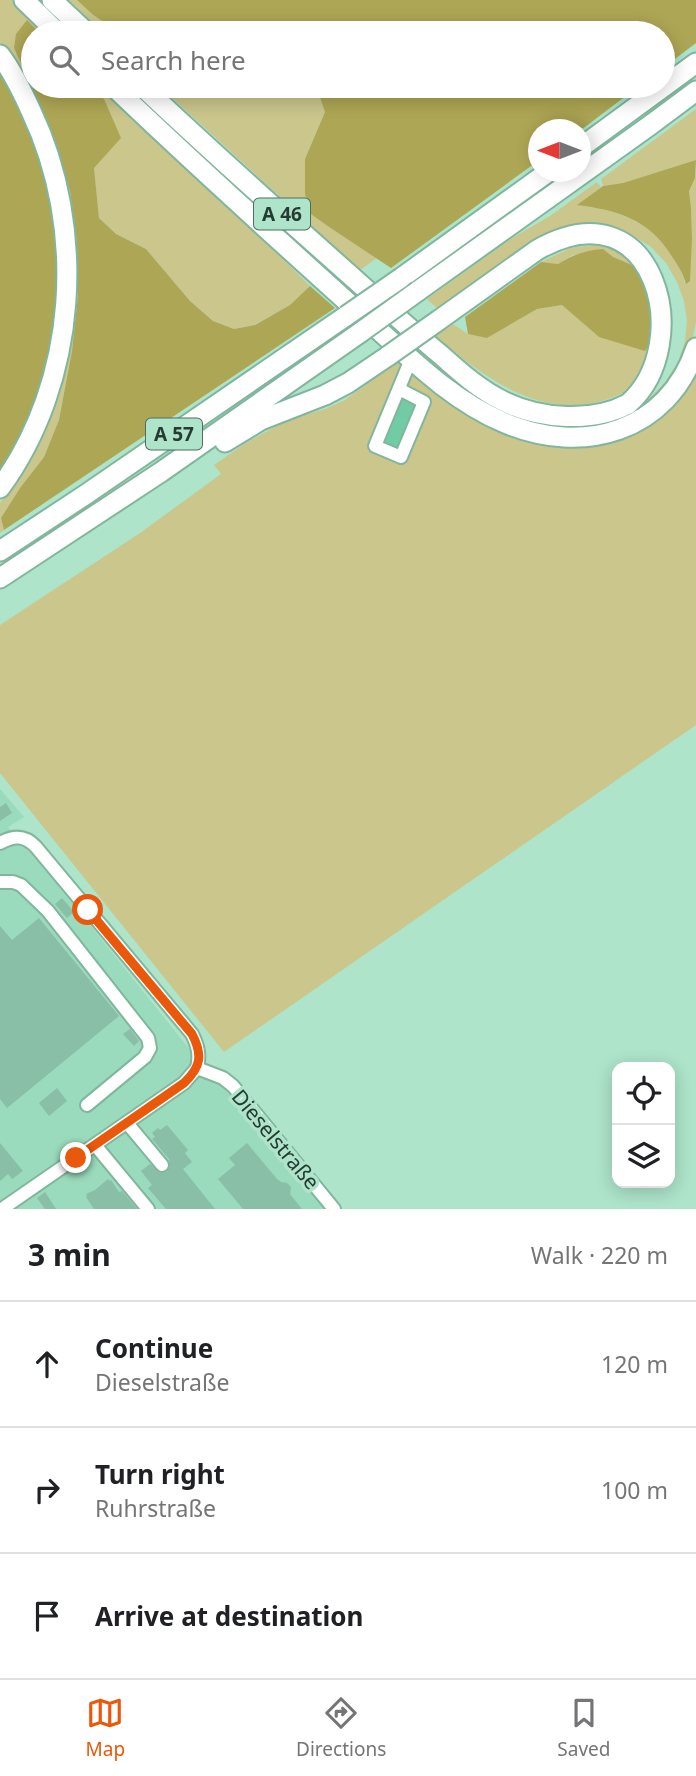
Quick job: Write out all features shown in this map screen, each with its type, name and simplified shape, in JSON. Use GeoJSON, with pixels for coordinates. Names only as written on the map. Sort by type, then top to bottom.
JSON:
{"type":"FeatureCollection","features":[{"type":"Feature","properties":{"kind":"highway"},"geometry":{"type":"LineString","coordinates":[[24,0],[46,21]]}},
{"type":"Feature","properties":{"kind":"highway"},"geometry":{"type":"LineString","coordinates":[[52,0],[74,21]]}},
{"type":"Feature","properties":{"kind":"highway"},"geometry":{"type":"LineString","coordinates":[[0,55],[21,90]]}},
{"type":"Feature","properties":{"kind":"highway"},"geometry":{"type":"LineString","coordinates":[[675,78],[696,63]]}},
{"type":"Feature","properties":{"kind":"highway","name":"A 57"},"geometry":{"type":"LineString","coordinates":[[0,578],[161,472],[696,91]]}},
{"type":"Feature","properties":{"kind":"highway"},"geometry":{"type":"LineString","coordinates":[[0,488],[30,438],[47,396],[67,303],[68,260],[64,216],[55,172],[25,98]]}},
{"type":"Feature","properties":{"kind":"highway"},"geometry":{"type":"LineString","coordinates":[[126,98],[293,254],[411,359],[458,397],[507,424],[540,434],[579,436],[620,430],[664,403],[683,378],[696,348]]}},
{"type":"Feature","properties":{"kind":"highway","name":"A 46"},"geometry":{"type":"LineString","coordinates":[[155,98],[313,242],[418,335],[460,372],[499,399],[522,409],[559,416],[583,416],[626,405],[653,385],[663,372],[676,344],[678,330],[676,302],[665,274],[646,253],[632,243],[606,234],[578,234],[552,241],[537,250],[439,320],[418,335],[388,356],[337,389],[261,420],[209,452],[161,472]]}},
{"type":"Feature","properties":{"kind":"highway"},"geometry":{"type":"LineString","coordinates":[[591,140],[648,98]]}},
{"type":"Feature","properties":{"kind":"highway","name":"A 57"},"geometry":{"type":"LineString","coordinates":[[0,551],[346,316],[534,182]]}},
{"type":"Feature","properties":{"kind":"street"},"geometry":{"type":"LineString","coordinates":[[399,389],[424,402],[401,457],[375,446],[411,359]]}},
{"type":"Feature","properties":{"kind":"street"},"geometry":{"type":"LineString","coordinates":[[1,843],[18,837],[24,838],[36,848],[192,1034],[199,1051],[197,1068],[184,1083],[2,1209]]}},
{"type":"Feature","properties":{"kind":"street"},"geometry":{"type":"LineString","coordinates":[[0,882],[20,885],[48,911],[148,1038],[150,1048],[145,1057],[87,1105]]}},
{"type":"Feature","properties":{"kind":"street","name":"Dieselstraße"},"geometry":{"type":"LineString","coordinates":[[197,1068],[223,1078],[233,1086],[334,1209]]}},
{"type":"Feature","properties":{"kind":"street"},"geometry":{"type":"LineString","coordinates":[[127,1123],[162,1165]]}},
{"type":"Feature","properties":{"kind":"street"},"geometry":{"type":"LineString","coordinates":[[95,1145],[148,1209]]}},
{"type":"Feature","properties":{"kind":"shaded area"},"geometry":{"type":"Polygon","coordinates":[[[0,0],[12,0],[34,21],[21,21],[21,33],[14,48],[21,64],[21,98],[37,98],[51,130],[70,191],[77,241],[78,295],[72,351],[59,420],[44,457],[1,518],[4,530],[0,533],[0,503],[37,443],[9,54],[0,42],[0,0]]]}},
{"type":"Feature","properties":{"kind":"shaded area"},"geometry":{"type":"Polygon","coordinates":[[[69,0],[77,0],[102,21],[91,21],[69,0]]]}},
{"type":"Feature","properties":{"kind":"shaded area"},"geometry":{"type":"Polygon","coordinates":[[[77,0],[696,0],[696,43],[675,59],[675,21],[102,21],[77,0]]]}},
{"type":"Feature","properties":{"kind":"shaded area"},"geometry":{"type":"Polygon","coordinates":[[[21,28],[21,64],[14,48],[16,34],[21,28]]]}},
{"type":"Feature","properties":{"kind":"shaded area"},"geometry":{"type":"Polygon","coordinates":[[[0,68],[15,95],[47,174],[59,259],[58,303],[51,351],[23,433],[0,474],[0,68]]]}},
{"type":"Feature","properties":{"kind":"shaded area"},"geometry":{"type":"Polygon","coordinates":[[[37,98],[104,99],[121,138],[94,168],[99,218],[116,234],[146,249],[190,301],[213,321],[234,329],[255,325],[290,305],[310,286],[335,308],[4,530],[1,518],[44,457],[59,420],[72,351],[78,295],[77,241],[70,191],[51,130],[37,98]]]}},
{"type":"Feature","properties":{"kind":"shaded area"},"geometry":{"type":"Polygon","coordinates":[[[113,98],[241,217],[310,286],[290,305],[254,325],[234,329],[213,321],[190,301],[146,249],[116,234],[99,218],[94,168],[104,99],[113,98]]]}},
{"type":"Feature","properties":{"kind":"shaded area"},"geometry":{"type":"Polygon","coordinates":[[[172,98],[320,98],[325,112],[305,159],[311,213],[377,258],[360,270],[172,98]]]}},
{"type":"Feature","properties":{"kind":"shaded area"},"geometry":{"type":"Polygon","coordinates":[[[320,98],[623,98],[591,122],[591,119],[528,119],[528,168],[391,268],[311,214],[305,194],[305,159],[325,112],[320,98]]]}},
{"type":"Feature","properties":{"kind":"shaded area"},"geometry":{"type":"Polygon","coordinates":[[[696,109],[696,160],[623,183],[603,186],[601,179],[696,109]]]}},
{"type":"Feature","properties":{"kind":"shaded area"},"geometry":{"type":"Polygon","coordinates":[[[696,160],[695,178],[689,191],[692,238],[690,281],[686,284],[680,269],[662,243],[642,225],[605,210],[577,205],[603,186],[623,183],[696,160]]]}},
{"type":"Feature","properties":{"kind":"shaded area"},"geometry":{"type":"Polygon","coordinates":[[[696,171],[696,322],[691,345],[670,388],[616,425],[547,429],[483,406],[418,350],[421,348],[495,407],[632,410],[651,397],[678,362],[685,341],[687,321],[684,301],[666,263],[650,246],[626,232],[597,224],[568,226],[541,237],[438,309],[427,299],[597,182],[601,187],[578,205],[618,214],[653,233],[671,254],[685,284],[692,238],[689,191],[696,171]]]}},
{"type":"Feature","properties":{"kind":"shaded area"},"geometry":{"type":"Polygon","coordinates":[[[594,245],[616,250],[630,257],[666,317],[643,377],[629,390],[584,405],[560,405],[537,400],[493,380],[436,336],[453,324],[468,334],[487,338],[537,309],[562,305],[599,337],[632,265],[613,257],[573,255],[558,264],[541,262],[571,248],[594,245]]]}},
{"type":"Feature","properties":{"kind":"shaded area"},"geometry":{"type":"Polygon","coordinates":[[[603,249],[613,257],[632,265],[654,286],[656,336],[645,351],[599,337],[562,305],[537,309],[487,338],[468,334],[465,317],[541,262],[558,264],[591,250],[603,249]]]}},
{"type":"Feature","properties":{"kind":"shaded area"},"geometry":{"type":"Polygon","coordinates":[[[401,359],[484,423],[623,437],[655,422],[678,400],[696,372],[696,725],[224,1052],[0,773],[0,625],[140,533],[221,474],[214,465],[244,444],[287,420],[345,400],[401,359]]]}},
{"type":"Feature","properties":{"kind":"shaded area"},"geometry":{"type":"Polygon","coordinates":[[[401,395],[420,403],[399,453],[380,445],[401,395]]]}},
{"type":"Feature","properties":{"kind":"shaded area"},"geometry":{"type":"Polygon","coordinates":[[[0,789],[24,817],[8,827],[215,1081],[224,1087],[326,1209],[0,1209],[0,789]]]}},
{"type":"Feature","properties":{"kind":"building"},"geometry":{"type":"Polygon","coordinates":[[[6,803],[12,813],[0,821],[0,807],[6,803]]]}},
{"type":"Feature","properties":{"kind":"building"},"geometry":{"type":"Polygon","coordinates":[[[62,898],[74,912],[67,918],[55,904],[62,898]]]}},
{"type":"Feature","properties":{"kind":"building"},"geometry":{"type":"Polygon","coordinates":[[[39,918],[119,1016],[7,1108],[0,1099],[0,926],[12,940],[39,918]]]}},
{"type":"Feature","properties":{"kind":"building"},"geometry":{"type":"Polygon","coordinates":[[[130,1029],[139,1041],[134,1046],[123,1034],[130,1029]]]}},
{"type":"Feature","properties":{"kind":"building"},"geometry":{"type":"Polygon","coordinates":[[[57,1088],[67,1101],[49,1116],[39,1103],[57,1088]]]}},
{"type":"Feature","properties":{"kind":"building"},"geometry":{"type":"Polygon","coordinates":[[[167,1125],[188,1150],[185,1153],[192,1162],[183,1169],[215,1209],[166,1209],[148,1188],[152,1185],[141,1171],[150,1164],[160,1173],[167,1172],[170,1167],[169,1159],[152,1139],[155,1137],[152,1133],[167,1125]]]}},
{"type":"Feature","properties":{"kind":"building"},"geometry":{"type":"Polygon","coordinates":[[[0,1143],[23,1171],[12,1179],[8,1174],[0,1181],[0,1143]]]}},
{"type":"Feature","properties":{"kind":"building"},"geometry":{"type":"Polygon","coordinates":[[[247,1143],[277,1179],[291,1187],[290,1194],[302,1209],[243,1209],[218,1179],[235,1165],[229,1158],[247,1143]]]}},
{"type":"Feature","properties":{"kind":"building"},"geometry":{"type":"Polygon","coordinates":[[[108,1179],[137,1209],[94,1209],[86,1194],[108,1179]]]}},
{"type":"Feature","properties":{"kind":"building"},"geometry":{"type":"Polygon","coordinates":[[[45,1192],[56,1209],[45,1209],[37,1198],[45,1192]]]}},
{"type":"Feature","properties":{"kind":"route"},"geometry":{"type":"LineString","coordinates":[[76,1158],[184,1083],[192,1076],[199,1060],[197,1042],[192,1034],[88,910]]}}]}
